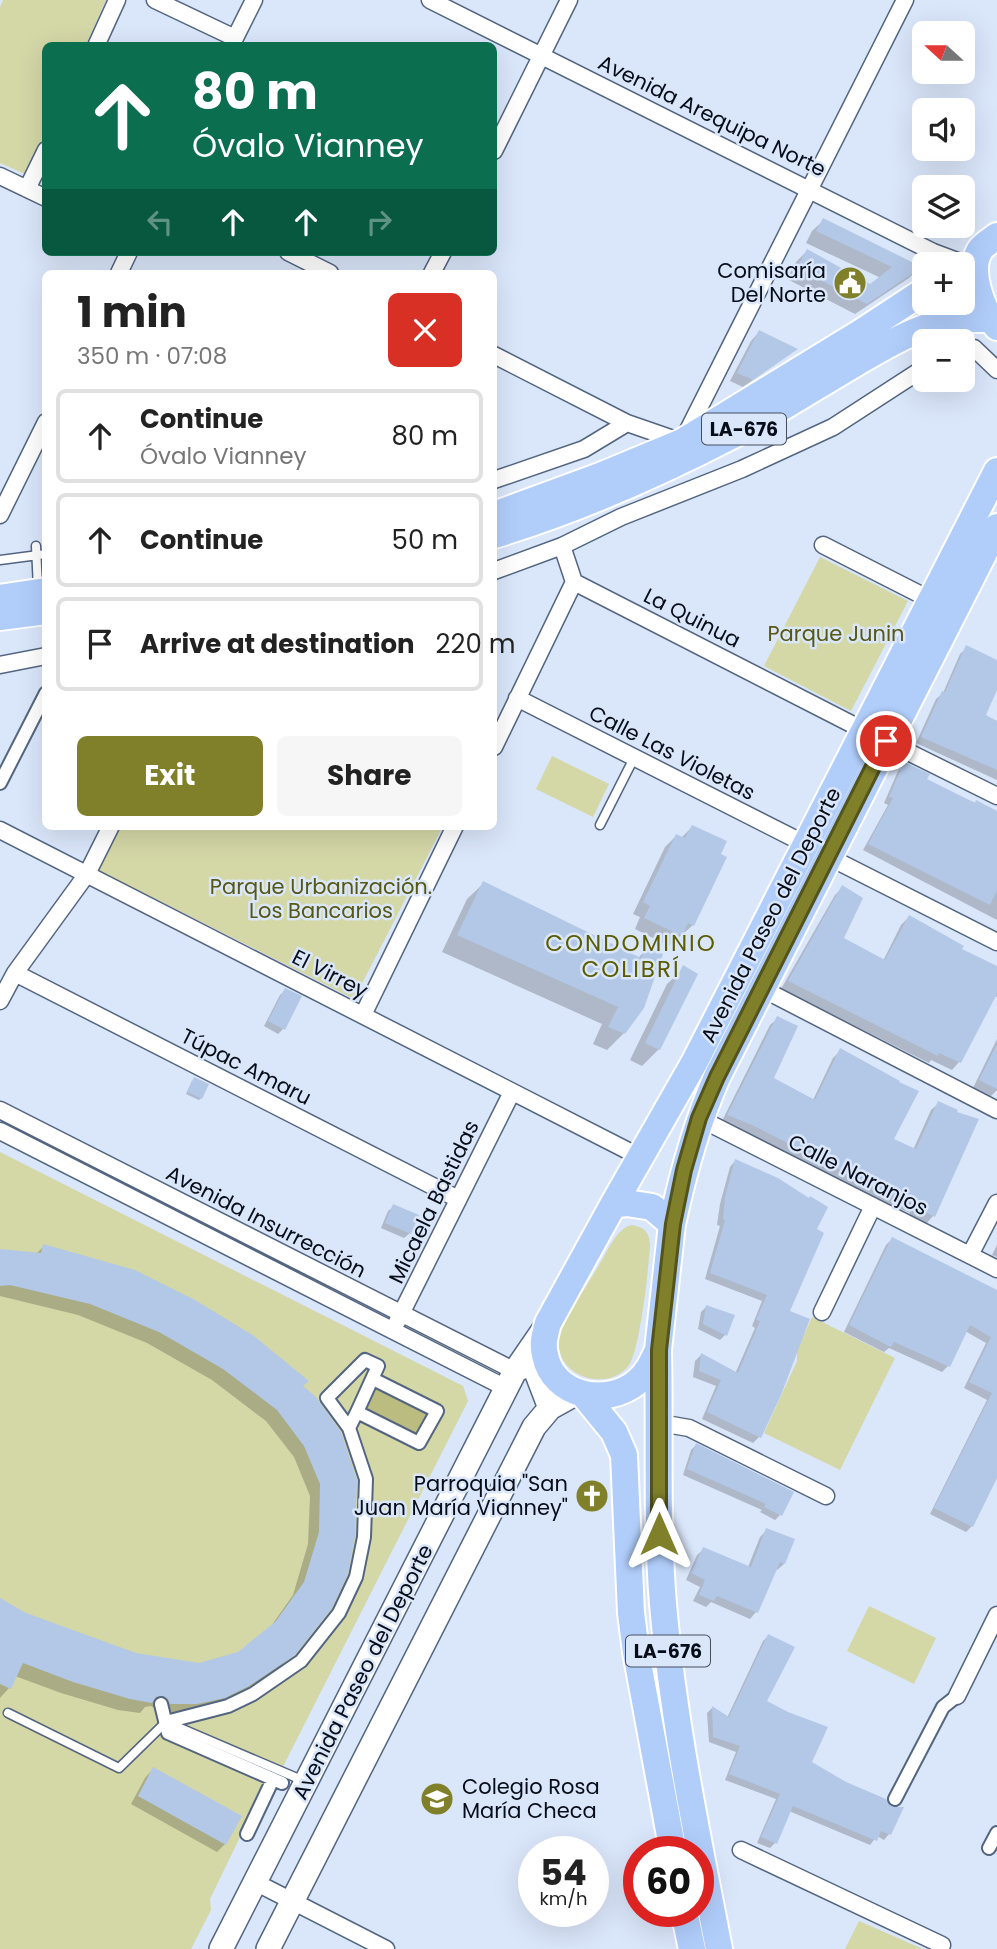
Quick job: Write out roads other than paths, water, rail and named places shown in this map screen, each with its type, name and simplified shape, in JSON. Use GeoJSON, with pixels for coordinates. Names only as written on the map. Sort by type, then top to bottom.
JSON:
{"type":"FeatureCollection","features":[{"type":"Feature","properties":{"kind":"main road","name":"LA-676"},"geometry":{"type":"LineString","coordinates":[[975,256],[976,286],[981,303],[993,323]]}},
{"type":"Feature","properties":{"kind":"main road","name":"LA-676"},"geometry":{"type":"LineString","coordinates":[[497,534],[551,517],[653,475],[685,449],[912,299]]}},
{"type":"Feature","properties":{"kind":"main road","name":"LA-676"},"geometry":{"type":"LineString","coordinates":[[497,514],[589,480],[735,434],[920,329],[967,318],[993,323]]}},
{"type":"Feature","properties":{"kind":"main road","name":"Avenida Paseo del Deporte"},"geometry":{"type":"LineString","coordinates":[[876,736],[931,600],[997,471]]}},
{"type":"Feature","properties":{"kind":"main road","name":"Avenida Paseo del Deporte"},"geometry":{"type":"LineString","coordinates":[[614,1205],[818,851],[876,736],[997,527]]}},
{"type":"Feature","properties":{"kind":"main road"},"geometry":{"type":"LineString","coordinates":[[0,598],[42,598]]}},
{"type":"Feature","properties":{"kind":"main road"},"geometry":{"type":"LineString","coordinates":[[0,617],[42,598]]}},
{"type":"Feature","properties":{"kind":"main road","name":"Avenida Paseo del Deporte"},"geometry":{"type":"LineString","coordinates":[[673,1224],[684,1170],[699,1118],[761,988],[818,851]]}},
{"type":"Feature","properties":{"kind":"main road"},"geometry":{"type":"LineString","coordinates":[[614,1205],[640,1203],[652,1207],[673,1224]]}},
{"type":"Feature","properties":{"kind":"main road","name":"LA-676"},"geometry":{"type":"LineString","coordinates":[[614,1205],[548,1323],[543,1339],[548,1364],[562,1384],[580,1394],[614,1432],[624,1455],[631,1613],[670,1836]]}},
{"type":"Feature","properties":{"kind":"main road","name":"LA-676"},"geometry":{"type":"LineString","coordinates":[[673,1224],[659,1350],[659,1534],[667,1644],[680,1739],[719,1949]]}},
{"type":"Feature","properties":{"kind":"main road","name":"Avenida Paseo del Deporte"},"geometry":{"type":"LineString","coordinates":[[221,1949],[511,1379],[548,1323]]}},
{"type":"Feature","properties":{"kind":"main road","name":"LA-676"},"geometry":{"type":"LineString","coordinates":[[580,1394],[602,1396],[621,1392],[637,1382],[650,1367],[659,1350]]}},
{"type":"Feature","properties":{"kind":"main road"},"geometry":{"type":"LineString","coordinates":[[511,1379],[524,1366],[536,1368],[550,1408]]}},
{"type":"Feature","properties":{"kind":"main road","name":"Avenida Paseo del Deporte"},"geometry":{"type":"LineString","coordinates":[[268,1949],[534,1427],[550,1408],[580,1394]]}},
{"type":"Feature","properties":{"kind":"main road"},"geometry":{"type":"LineString","coordinates":[[687,1927],[692,1949]]}},
{"type":"Feature","properties":{"kind":"street"},"geometry":{"type":"LineString","coordinates":[[98,42],[117,0]]}},
{"type":"Feature","properties":{"kind":"street"},"geometry":{"type":"LineString","coordinates":[[155,0],[233,42],[254,0]]}},
{"type":"Feature","properties":{"kind":"street","name":"Avenida Arequipa Norte"},"geometry":{"type":"LineString","coordinates":[[430,0],[933,252]]}},
{"type":"Feature","properties":{"kind":"street"},"geometry":{"type":"LineString","coordinates":[[497,145],[569,0]]}},
{"type":"Feature","properties":{"kind":"street"},"geometry":{"type":"LineString","coordinates":[[497,357],[627,423],[685,449],[810,189],[905,0]]}},
{"type":"Feature","properties":{"kind":"street"},"geometry":{"type":"LineString","coordinates":[[27,189],[42,158]]}},
{"type":"Feature","properties":{"kind":"street"},"geometry":{"type":"LineString","coordinates":[[0,176],[42,196]]}},
{"type":"Feature","properties":{"kind":"street"},"geometry":{"type":"LineString","coordinates":[[296,256],[324,270]]}},
{"type":"Feature","properties":{"kind":"street"},"geometry":{"type":"LineString","coordinates":[[975,349],[997,370]]}},
{"type":"Feature","properties":{"kind":"street"},"geometry":{"type":"LineString","coordinates":[[497,570],[562,546],[621,517],[742,469],[833,427],[912,376]]}},
{"type":"Feature","properties":{"kind":"street"},"geometry":{"type":"LineString","coordinates":[[497,480],[584,449],[627,423]]}},
{"type":"Feature","properties":{"kind":"street"},"geometry":{"type":"LineString","coordinates":[[0,515],[42,430]]}},
{"type":"Feature","properties":{"kind":"street"},"geometry":{"type":"LineString","coordinates":[[30,454],[42,459]]}},
{"type":"Feature","properties":{"kind":"street"},"geometry":{"type":"LineString","coordinates":[[823,545],[931,600]]}},
{"type":"Feature","properties":{"kind":"street"},"geometry":{"type":"LineString","coordinates":[[497,741],[574,582],[562,546]]}},
{"type":"Feature","properties":{"kind":"street","name":"La Quinua"},"geometry":{"type":"LineString","coordinates":[[574,582],[997,796]]}},
{"type":"Feature","properties":{"kind":"street"},"geometry":{"type":"LineString","coordinates":[[0,665],[42,657]]}},
{"type":"Feature","properties":{"kind":"street","name":"Calle Las Violetas"},"geometry":{"type":"LineString","coordinates":[[517,698],[997,942]]}},
{"type":"Feature","properties":{"kind":"street"},"geometry":{"type":"LineString","coordinates":[[0,783],[42,701]]}},
{"type":"Feature","properties":{"kind":"street","name":"El Virrey"},"geometry":{"type":"LineString","coordinates":[[0,830],[640,1157]]}},
{"type":"Feature","properties":{"kind":"street"},"geometry":{"type":"LineString","coordinates":[[0,1001],[15,973],[87,874],[109,830]]}},
{"type":"Feature","properties":{"kind":"street"},"geometry":{"type":"LineString","coordinates":[[363,1015],[453,830]]}},
{"type":"Feature","properties":{"kind":"street","name":"Túpac Amaru"},"geometry":{"type":"LineString","coordinates":[[15,973],[458,1199]]}},
{"type":"Feature","properties":{"kind":"street"},"geometry":{"type":"LineString","coordinates":[[761,988],[997,1110]]}},
{"type":"Feature","properties":{"kind":"street","name":"Micaela Bastidas"},"geometry":{"type":"LineString","coordinates":[[393,1331],[512,1092]]}},
{"type":"Feature","properties":{"kind":"street","name":"Avenida Insurrección"},"geometry":{"type":"LineString","coordinates":[[0,1110],[401,1315],[511,1379]]}},
{"type":"Feature","properties":{"kind":"street","name":"Calle Naranjos"},"geometry":{"type":"LineString","coordinates":[[699,1118],[997,1269]]}},
{"type":"Feature","properties":{"kind":"street","name":"Avenida Insurrección"},"geometry":{"type":"LineString","coordinates":[[0,1131],[393,1331],[511,1379]]}},
{"type":"Feature","properties":{"kind":"street"},"geometry":{"type":"LineString","coordinates":[[970,1255],[997,1203]]}},
{"type":"Feature","properties":{"kind":"street"},"geometry":{"type":"LineString","coordinates":[[822,1312],[873,1206]]}},
{"type":"Feature","properties":{"kind":"street"},"geometry":{"type":"LineString","coordinates":[[166,1722],[218,1709],[253,1694],[301,1661],[340,1613],[356,1577],[364,1538],[366,1479],[349,1429],[327,1398],[365,1360],[379,1366],[349,1429]]}},
{"type":"Feature","properties":{"kind":"street"},"geometry":{"type":"LineString","coordinates":[[357,1412],[419,1443],[437,1411],[373,1379]]}},
{"type":"Feature","properties":{"kind":"street"},"geometry":{"type":"LineString","coordinates":[[660,1423],[689,1428],[826,1496]]}},
{"type":"Feature","properties":{"kind":"street"},"geometry":{"type":"LineString","coordinates":[[895,1800],[943,1707],[957,1696],[991,1640],[997,1615]]}},
{"type":"Feature","properties":{"kind":"street"},"geometry":{"type":"LineString","coordinates":[[161,1704],[168,1733],[277,1781],[247,1834]]}},
{"type":"Feature","properties":{"kind":"street"},"geometry":{"type":"LineString","coordinates":[[989,1848],[997,1833]]}},
{"type":"Feature","properties":{"kind":"street"},"geometry":{"type":"LineString","coordinates":[[741,1850],[942,1945],[940,1949]]}},
{"type":"Feature","properties":{"kind":"street"},"geometry":{"type":"LineString","coordinates":[[255,1882],[386,1949]]}},
{"type":"Feature","properties":{"kind":"lane"},"geometry":{"type":"LineString","coordinates":[[0,561],[39,552],[42,586]]}},
{"type":"Feature","properties":{"kind":"lane"},"geometry":{"type":"LineString","coordinates":[[600,825],[634,758]]}},
{"type":"Feature","properties":{"kind":"lane"},"geometry":{"type":"LineString","coordinates":[[8,1713],[119,1768],[166,1722],[306,1782]]}},
{"type":"Feature","properties":{"kind":"place","name":"Comisaría Del Norte"},"geometry":{"type":"Point","coordinates":[850,283]}},
{"type":"Feature","properties":{"kind":"place","name":"Parroquia \"San Juan María Vianney\""},"geometry":{"type":"Point","coordinates":[592,1496]}},
{"type":"Feature","properties":{"kind":"place","name":"Colegio Rosa María Checa"},"geometry":{"type":"Point","coordinates":[437,1799]}},
{"type":"Feature","properties":{"kind":"district","name":"CONDOMINIO COLIBRÍ"},"geometry":{"type":"Point","coordinates":[631,956]}},
{"type":"Feature","properties":{"kind":"park label","name":"Parque Junin"},"geometry":{"type":"Point","coordinates":[836,634]}},
{"type":"Feature","properties":{"kind":"park label","name":"Parque Urbanización. Los Bancarios"},"geometry":{"type":"Point","coordinates":[321,899]}}]}
